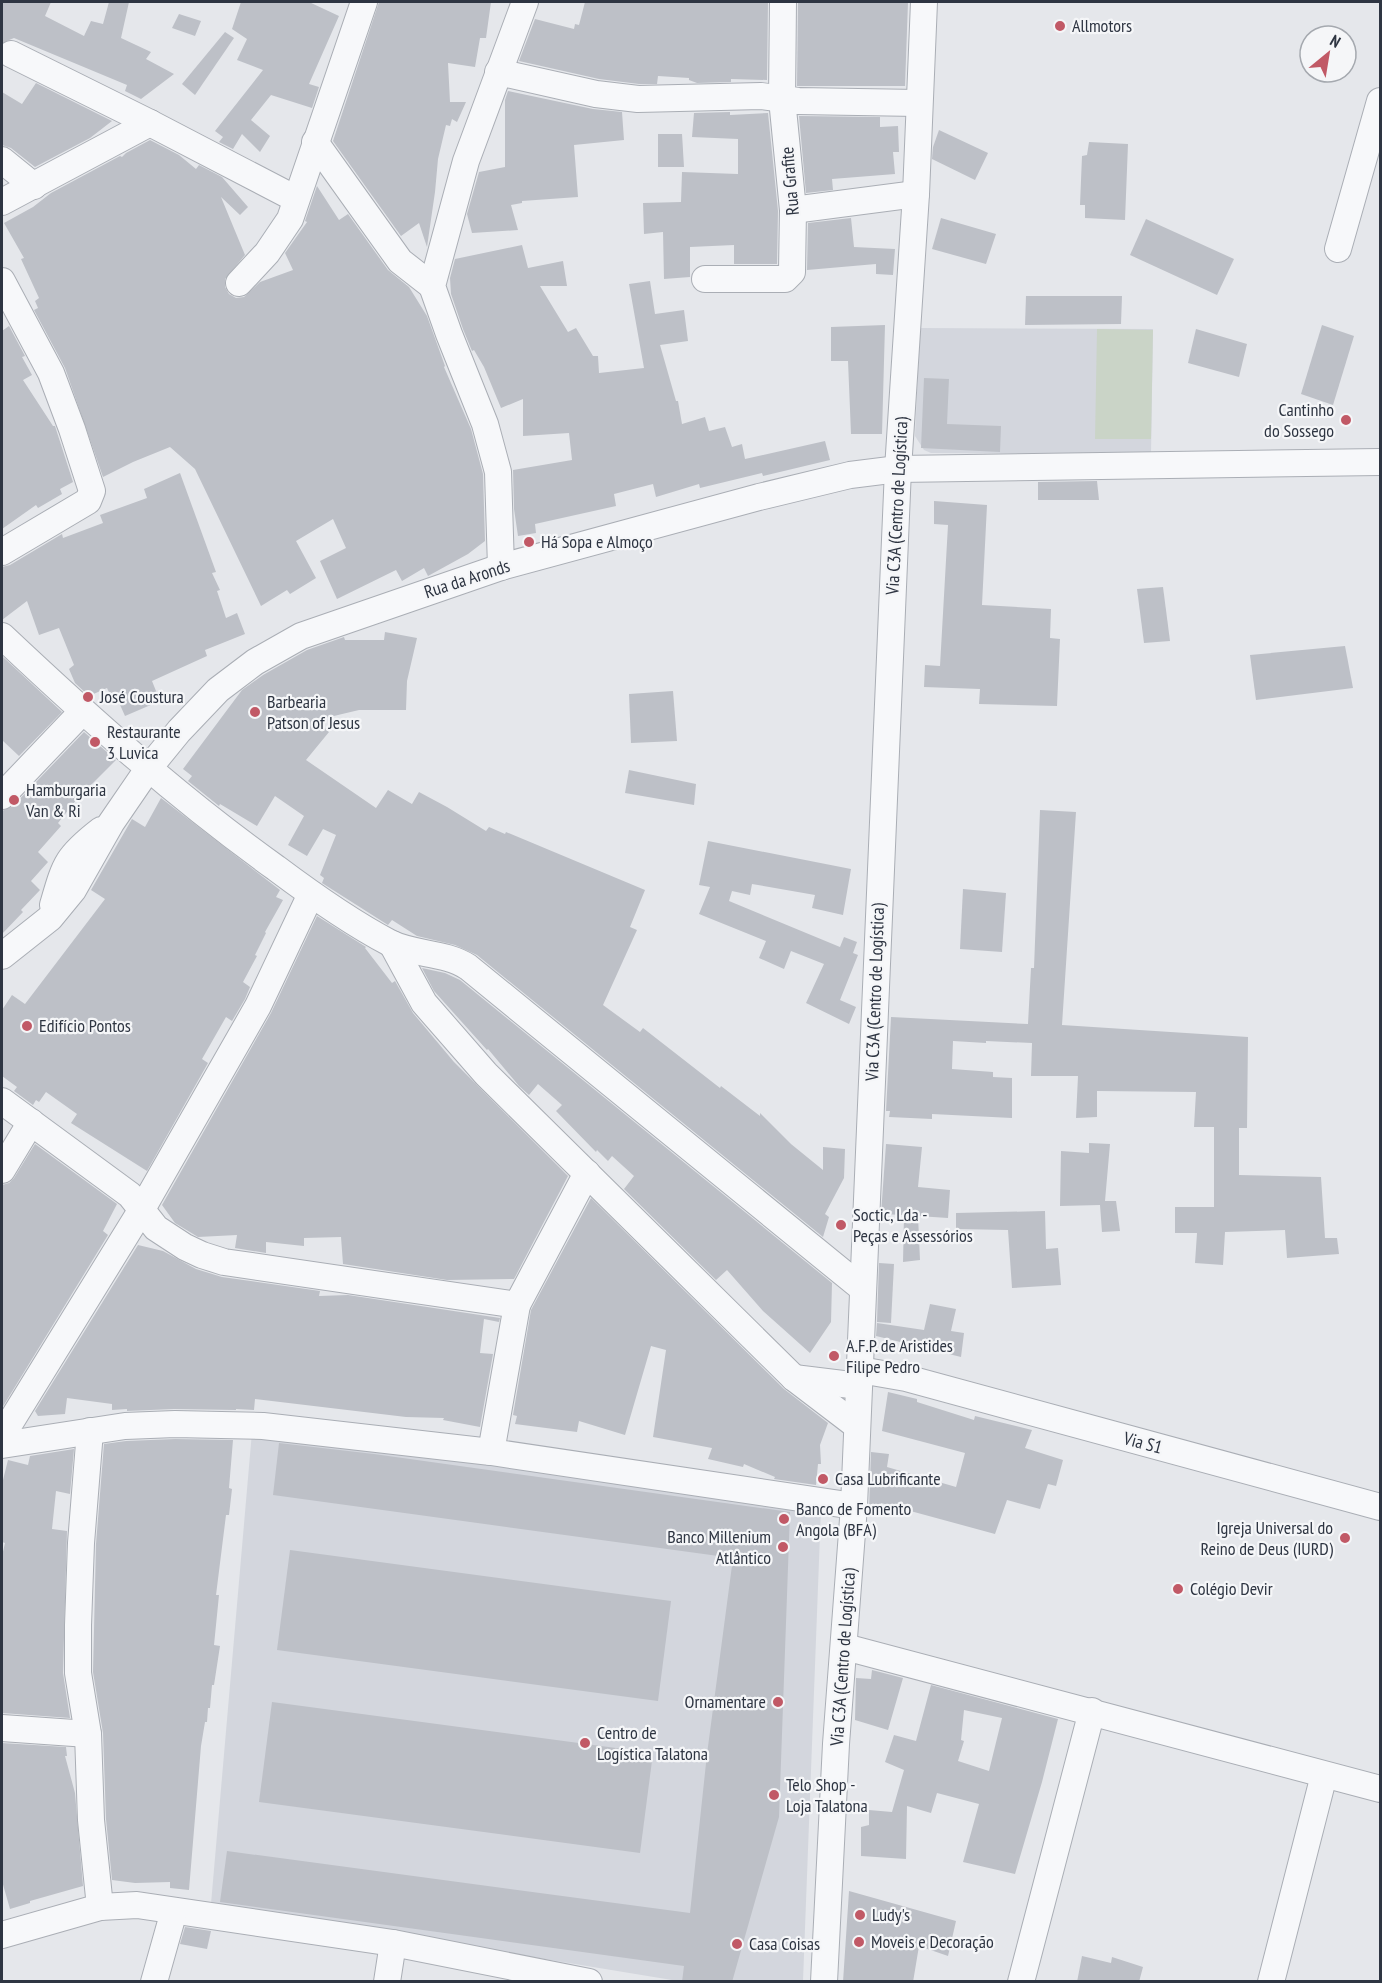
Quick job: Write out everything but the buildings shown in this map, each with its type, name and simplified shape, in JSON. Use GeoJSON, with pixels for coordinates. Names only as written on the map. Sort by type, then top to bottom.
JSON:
{"type":"FeatureCollection","features":[{"type":"Feature","properties":{"kind":"street"},"geometry":{"type":"LineString","coordinates":[[239,283],[267,253],[290,219],[364,2]]}},
{"type":"Feature","properties":{"kind":"street"},"geometry":{"type":"LineString","coordinates":[[432,286],[466,161],[525,2]]}},
{"type":"Feature","properties":{"kind":"street","name":"Rua Grafite"},"geometry":{"type":"LineString","coordinates":[[705,279],[785,279],[792,272],[793,210],[782,99],[783,2]]}},
{"type":"Feature","properties":{"kind":"street","name":"Via C3A (Centro de Logística)"},"geometry":{"type":"LineString","coordinates":[[824,1982],[836,1744],[854,1506],[898,469],[916,194],[924,2]]}},
{"type":"Feature","properties":{"kind":"street"},"geometry":{"type":"LineString","coordinates":[[11,54],[296,199]]}},
{"type":"Feature","properties":{"kind":"street"},"geometry":{"type":"LineString","coordinates":[[498,72],[596,94],[638,99],[760,96],[798,101],[918,103]]}},
{"type":"Feature","properties":{"kind":"street"},"geometry":{"type":"LineString","coordinates":[[1338,249],[1380,101]]}},
{"type":"Feature","properties":{"kind":"street"},"geometry":{"type":"LineString","coordinates":[[2,202],[150,123]]}},
{"type":"Feature","properties":{"kind":"street"},"geometry":{"type":"LineString","coordinates":[[315,142],[392,251],[409,269],[432,286],[485,424],[498,472],[501,567]]}},
{"type":"Feature","properties":{"kind":"street"},"geometry":{"type":"LineString","coordinates":[[2,160],[34,186]]}},
{"type":"Feature","properties":{"kind":"street"},"geometry":{"type":"LineString","coordinates":[[793,210],[916,194]]}},
{"type":"Feature","properties":{"kind":"street"},"geometry":{"type":"LineString","coordinates":[[2,281],[51,373],[92,491],[88,501],[2,552]]}},
{"type":"Feature","properties":{"kind":"street","name":"Rua da Aronds"},"geometry":{"type":"LineString","coordinates":[[2,956],[50,918],[65,866],[73,854],[111,823],[148,769],[179,731],[218,690],[255,662],[301,636],[501,567],[759,497],[850,475],[898,469],[1380,462]]}},
{"type":"Feature","properties":{"kind":"street"},"geometry":{"type":"LineString","coordinates":[[2,636],[82,712],[231,836],[311,894],[392,944],[453,960],[468,967],[863,1289]]}},
{"type":"Feature","properties":{"kind":"street"},"geometry":{"type":"LineString","coordinates":[[3,791],[82,712]]}},
{"type":"Feature","properties":{"kind":"street"},"geometry":{"type":"LineString","coordinates":[[2,1436],[142,1209],[258,1006],[311,894]]}},
{"type":"Feature","properties":{"kind":"street"},"geometry":{"type":"LineString","coordinates":[[392,944],[424,1003],[473,1061],[794,1378],[857,1426]]}},
{"type":"Feature","properties":{"kind":"street"},"geometry":{"type":"LineString","coordinates":[[2,1101],[130,1196],[156,1227],[185,1247],[202,1255],[224,1262],[517,1305]]}},
{"type":"Feature","properties":{"kind":"street"},"geometry":{"type":"LineString","coordinates":[[2,1170],[31,1122]]}},
{"type":"Feature","properties":{"kind":"street"},"geometry":{"type":"LineString","coordinates":[[491,1452],[517,1305],[587,1173]]}},
{"type":"Feature","properties":{"kind":"street","name":"Via S1"},"geometry":{"type":"LineString","coordinates":[[794,1378],[906,1378],[1380,1507]]}},
{"type":"Feature","properties":{"kind":"street"},"geometry":{"type":"LineString","coordinates":[[2,1445],[125,1426],[175,1424],[263,1426],[491,1452],[854,1506]]}},
{"type":"Feature","properties":{"kind":"street"},"geometry":{"type":"LineString","coordinates":[[90,1431],[81,1543],[78,1673],[88,1734],[91,1820],[100,1907]]}},
{"type":"Feature","properties":{"kind":"street"},"geometry":{"type":"LineString","coordinates":[[845,1647],[1380,1789]]}},
{"type":"Feature","properties":{"kind":"street"},"geometry":{"type":"LineString","coordinates":[[1021,1982],[1092,1711]]}},
{"type":"Feature","properties":{"kind":"street"},"geometry":{"type":"LineString","coordinates":[[2,1728],[88,1734]]}},
{"type":"Feature","properties":{"kind":"street"},"geometry":{"type":"LineString","coordinates":[[1271,1982],[1324,1775]]}},
{"type":"Feature","properties":{"kind":"street"},"geometry":{"type":"LineString","coordinates":[[2,1935],[100,1907],[136,1905],[393,1943],[589,1982]]}},
{"type":"Feature","properties":{"kind":"street"},"geometry":{"type":"LineString","coordinates":[[154,1982],[174,1911]]}},
{"type":"Feature","properties":{"kind":"street"},"geometry":{"type":"LineString","coordinates":[[387,1982],[393,1943]]}},
{"type":"Feature","properties":{"kind":"shaded area"},"geometry":{"type":"Polygon","coordinates":[[[920,328],[1153,329],[1151,454],[931,453],[924,450],[915,436],[920,328]]]}},
{"type":"Feature","properties":{"kind":"shaded area"},"geometry":{"type":"Polygon","coordinates":[[[1097,329],[1153,330],[1151,439],[1095,439],[1097,329]]]}},
{"type":"Feature","properties":{"kind":"shaded area","name":"Centro de Logística Talatona"},"geometry":{"type":"Polygon","coordinates":[[[252,1432],[821,1508],[803,1981],[678,1981],[211,1904],[252,1432]]]}},
{"type":"Feature","properties":{"kind":"place","name":"Allmotors"},"geometry":{"type":"Point","coordinates":[1060,26]}},
{"type":"Feature","properties":{"kind":"place","name":"Cantinho do Sossego"},"geometry":{"type":"Point","coordinates":[1346,420]}},
{"type":"Feature","properties":{"kind":"place","name":"Há Sopa e Almoço"},"geometry":{"type":"Point","coordinates":[529,542]}},
{"type":"Feature","properties":{"kind":"place","name":"José Coustura"},"geometry":{"type":"Point","coordinates":[88,697]}},
{"type":"Feature","properties":{"kind":"place","name":"Barbearia Patson of Jesus"},"geometry":{"type":"Point","coordinates":[255,712]}},
{"type":"Feature","properties":{"kind":"place","name":"Restaurante 3 Luvica"},"geometry":{"type":"Point","coordinates":[95,742]}},
{"type":"Feature","properties":{"kind":"place","name":"Hamburgaria Van & Ri"},"geometry":{"type":"Point","coordinates":[14,800]}},
{"type":"Feature","properties":{"kind":"place","name":"Edifício Pontos"},"geometry":{"type":"Point","coordinates":[27,1026]}},
{"type":"Feature","properties":{"kind":"place","name":"Soctic, Lda - Peças e Assessórios"},"geometry":{"type":"Point","coordinates":[841,1225]}},
{"type":"Feature","properties":{"kind":"place","name":"A.F.P. de Aristides Filipe Pedro"},"geometry":{"type":"Point","coordinates":[834,1356]}},
{"type":"Feature","properties":{"kind":"place","name":"Casa Lubrificante"},"geometry":{"type":"Point","coordinates":[823,1479]}},
{"type":"Feature","properties":{"kind":"place","name":"Banco de Fomento Angola (BFA)"},"geometry":{"type":"Point","coordinates":[784,1519]}},
{"type":"Feature","properties":{"kind":"place","name":"Igreja Universal do Reino de Deus (IURD)"},"geometry":{"type":"Point","coordinates":[1345,1538]}},
{"type":"Feature","properties":{"kind":"place","name":"Banco Millenium Atlântico"},"geometry":{"type":"Point","coordinates":[783,1547]}},
{"type":"Feature","properties":{"kind":"place","name":"Colégio Devir"},"geometry":{"type":"Point","coordinates":[1178,1589]}},
{"type":"Feature","properties":{"kind":"place","name":"Ornamentare"},"geometry":{"type":"Point","coordinates":[778,1702]}},
{"type":"Feature","properties":{"kind":"place","name":"Centro de Logística Talatona"},"geometry":{"type":"Point","coordinates":[585,1743]}},
{"type":"Feature","properties":{"kind":"place","name":"Telo Shop - Loja Talatona"},"geometry":{"type":"Point","coordinates":[774,1795]}},
{"type":"Feature","properties":{"kind":"place","name":"Ludy's"},"geometry":{"type":"Point","coordinates":[860,1915]}},
{"type":"Feature","properties":{"kind":"place","name":"Moveis e Decoração"},"geometry":{"type":"Point","coordinates":[859,1942]}},
{"type":"Feature","properties":{"kind":"place","name":"Casa Coisas"},"geometry":{"type":"Point","coordinates":[737,1944]}}]}
